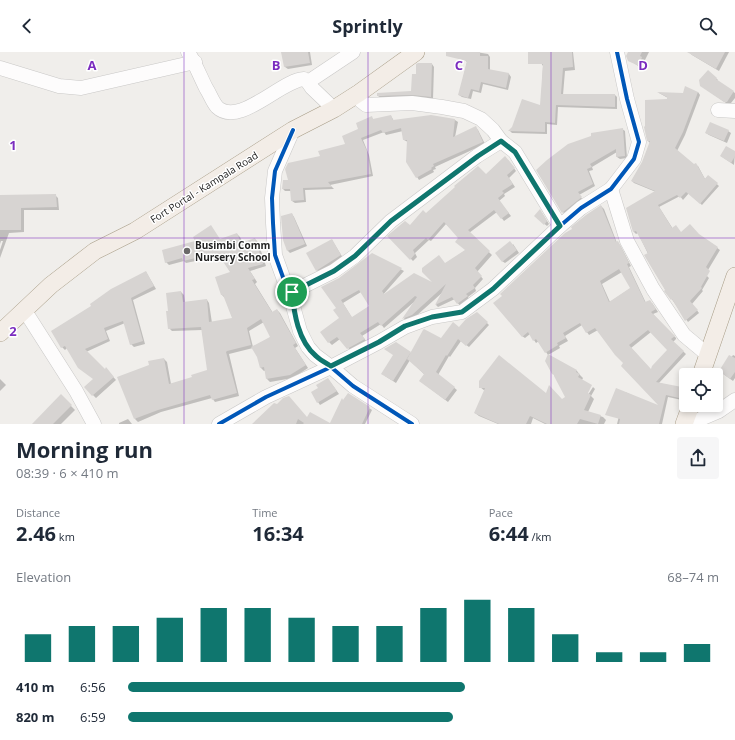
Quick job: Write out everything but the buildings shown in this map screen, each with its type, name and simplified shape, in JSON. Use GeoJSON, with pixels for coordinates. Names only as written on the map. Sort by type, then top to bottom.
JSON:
{"type":"FeatureCollection","features":[{"type":"Feature","properties":{"kind":"main road","name":"Fort Portal - Kampala Road"},"geometry":{"type":"LineString","coordinates":[[0,333],[51,285],[95,251],[135,231],[294,130],[334,109],[416,52]]}},
{"type":"Feature","properties":{"kind":"main road"},"geometry":{"type":"LineString","coordinates":[[703,368],[735,276]]}},
{"type":"Feature","properties":{"kind":"main road"},"geometry":{"type":"LineString","coordinates":[[684,424],[688,412]]}},
{"type":"Feature","properties":{"kind":"street"},"geometry":{"type":"LineString","coordinates":[[308,82],[353,52]]}},
{"type":"Feature","properties":{"kind":"street"},"geometry":{"type":"LineString","coordinates":[[218,424],[266,397],[379,342],[405,326],[432,317],[462,312],[493,289],[581,208],[611,189],[634,159],[639,142],[627,99],[617,52]]}},
{"type":"Feature","properties":{"kind":"street"},"geometry":{"type":"LineString","coordinates":[[0,68],[59,86],[81,88],[191,57],[211,98],[218,107],[225,111],[235,112],[245,109],[299,79],[304,79],[308,82],[312,88],[334,109]]}},
{"type":"Feature","properties":{"kind":"street"},"geometry":{"type":"LineString","coordinates":[[359,93],[361,101],[366,105],[412,103],[442,106],[464,111],[481,119],[493,130],[501,141],[515,152],[560,226]]}},
{"type":"Feature","properties":{"kind":"street"},"geometry":{"type":"LineString","coordinates":[[718,110],[735,111]]}},
{"type":"Feature","properties":{"kind":"street"},"geometry":{"type":"LineString","coordinates":[[294,130],[275,171],[272,198],[275,255],[284,280],[292,292],[293,306],[300,331],[308,347],[315,355],[331,366],[353,386],[412,424]]}},
{"type":"Feature","properties":{"kind":"street"},"geometry":{"type":"LineString","coordinates":[[292,292],[334,271],[355,256],[391,221],[478,156],[501,141]]}},
{"type":"Feature","properties":{"kind":"street"},"geometry":{"type":"LineString","coordinates":[[611,189],[627,241],[653,289],[684,334],[708,354]]}},
{"type":"Feature","properties":{"kind":"street"},"geometry":{"type":"LineString","coordinates":[[25,311],[76,391],[94,424]]}},
{"type":"Feature","properties":{"kind":"street"},"geometry":{"type":"LineString","coordinates":[[688,424],[718,411],[735,400]]}},
{"type":"Feature","properties":{"kind":"cycle path"},"geometry":{"type":"LineString","coordinates":[[219,424],[266,397],[331,367],[405,327],[432,317],[462,312],[493,289],[581,208],[611,189],[634,159],[639,142],[627,99],[617,52]]}},
{"type":"Feature","properties":{"kind":"cycle path"},"geometry":{"type":"LineString","coordinates":[[293,130],[275,171],[272,198],[275,255],[284,280],[292,292],[293,306],[300,331],[308,347],[315,355],[353,386],[412,424]]}},
{"type":"Feature","properties":{"kind":"place","name":"Busimbi Comm Nursery School"},"geometry":{"type":"Point","coordinates":[187,251]}},
{"type":"Feature","properties":{"kind":"route"},"geometry":{"type":"LineString","coordinates":[[501,141],[515,152],[560,226],[493,289],[462,312],[432,317],[405,326],[379,342],[331,366],[315,355],[308,347],[300,331],[293,306],[292,292],[334,271],[355,256],[391,221],[478,156],[501,141]]}}]}
